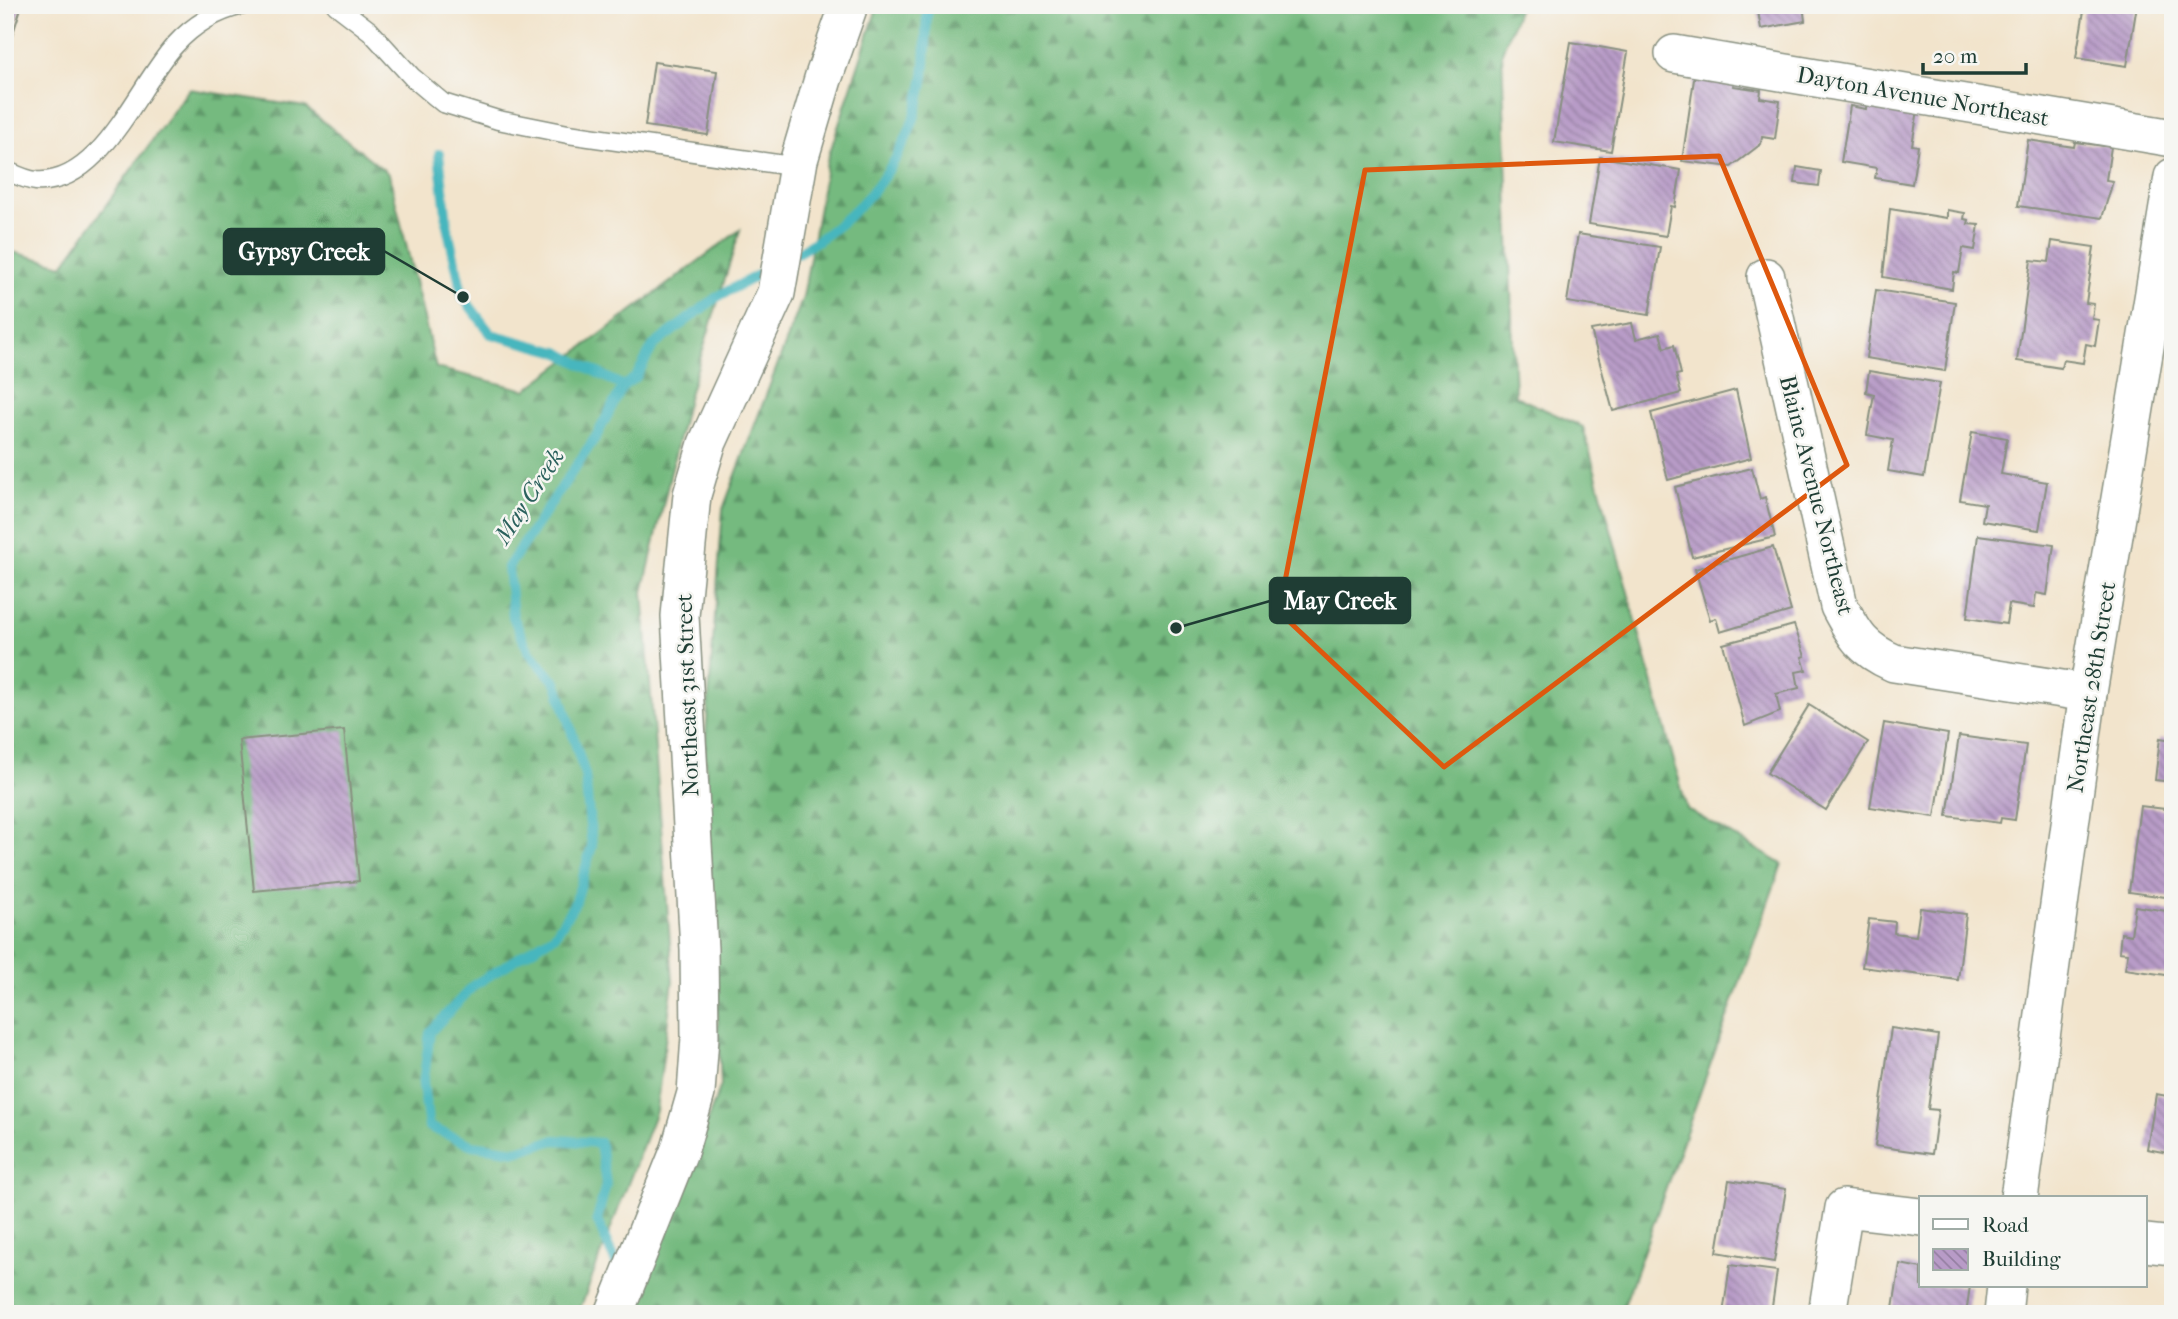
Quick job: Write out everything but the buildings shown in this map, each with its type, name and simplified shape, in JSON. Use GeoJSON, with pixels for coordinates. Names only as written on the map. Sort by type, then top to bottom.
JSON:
{"type":"FeatureCollection","features":[{"type":"Feature","properties":{"kind":"street","name":"Northeast 31st Street"},"geometry":{"type":"LineString","coordinates":[[614,1314],[680,1149],[696,1093],[699,949],[680,616],[691,508],[707,444],[776,293],[796,177],[822,79],[849,5]]}},
{"type":"Feature","properties":{"kind":"street","name":"Dayton Avenue Northeast"},"geometry":{"type":"LineString","coordinates":[[1674,54],[2173,138]]}},
{"type":"Feature","properties":{"kind":"street","name":"Northeast 28th Street"},"geometry":{"type":"LineString","coordinates":[[2019,1196],[2088,693],[2173,177]]}},
{"type":"Feature","properties":{"kind":"street","name":"Blaine Avenue Northeast"},"geometry":{"type":"LineString","coordinates":[[1766,277],[1839,606],[1854,635],[1870,652],[1894,663],[2088,693]]}},
{"type":"Feature","properties":{"kind":"street"},"geometry":{"type":"LineString","coordinates":[[1827,1314],[1844,1208],[1919,1217]]}},
{"type":"Feature","properties":{"kind":"street"},"geometry":{"type":"LineString","coordinates":[[2146,1243],[2173,1246]]}},
{"type":"Feature","properties":{"kind":"street"},"geometry":{"type":"LineString","coordinates":[[2003,1314],[2007,1288]]}},
{"type":"Feature","properties":{"kind":"lane"},"geometry":{"type":"LineString","coordinates":[[5,170],[36,181],[72,174],[111,137],[175,44],[218,11],[243,5]]}},
{"type":"Feature","properties":{"kind":"lane"},"geometry":{"type":"LineString","coordinates":[[337,5],[370,31],[412,77],[443,103],[498,120],[796,177]]}},
{"type":"Feature","properties":{"kind":"highlighted area"},"geometry":{"type":"Polygon","coordinates":[[[1719,156],[1847,465],[1444,767],[1279,612],[1365,170],[1719,156]]]}},
{"type":"Feature","properties":{"kind":"green space"},"geometry":{"type":"Polygon","coordinates":[[[878,5],[1520,5],[1502,52],[1515,396],[1583,427],[1687,809],[1782,864],[1621,1314],[633,1314],[721,1085],[705,747],[723,509],[803,297],[827,161],[878,5]]]}},
{"type":"Feature","properties":{"kind":"green space","name":"May Creek"},"geometry":{"type":"Polygon","coordinates":[[[189,89],[305,107],[389,174],[436,368],[526,390],[740,230],[688,398],[643,592],[673,981],[656,1111],[578,1314],[5,1314],[5,250],[63,265],[189,89]]]}},
{"type":"Feature","properties":{"kind":"waterway","name":"May Creek"},"geometry":{"type":"LineString","coordinates":[[790,257],[840,224],[880,182],[896,158],[909,133],[918,105],[925,66],[928,5]]}},
{"type":"Feature","properties":{"kind":"waterway"},"geometry":{"type":"LineString","coordinates":[[439,154],[448,230],[463,297],[491,334],[558,352],[623,386]]}},
{"type":"Feature","properties":{"kind":"waterway","name":"May Creek"},"geometry":{"type":"LineString","coordinates":[[621,1275],[597,1220],[606,1184],[600,1143],[555,1140],[516,1151],[472,1145],[429,1127],[423,1085],[430,1032],[474,985],[555,935],[576,901],[592,846],[585,775],[557,684],[529,652],[513,617],[508,567],[597,435],[623,386],[636,377],[653,346],[717,297],[773,267]]}},
{"type":"Feature","properties":{"kind":"waterway","name":"May Creek"},"geometry":{"type":"LineString","coordinates":[[631,1292],[644,1314]]}},
{"type":"Feature","properties":{"kind":"place","name":"Gypsy Creek"},"geometry":{"type":"Point","coordinates":[463,297]}},
{"type":"Feature","properties":{"kind":"place","name":"May Creek"},"geometry":{"type":"Point","coordinates":[1176,628]}}]}
